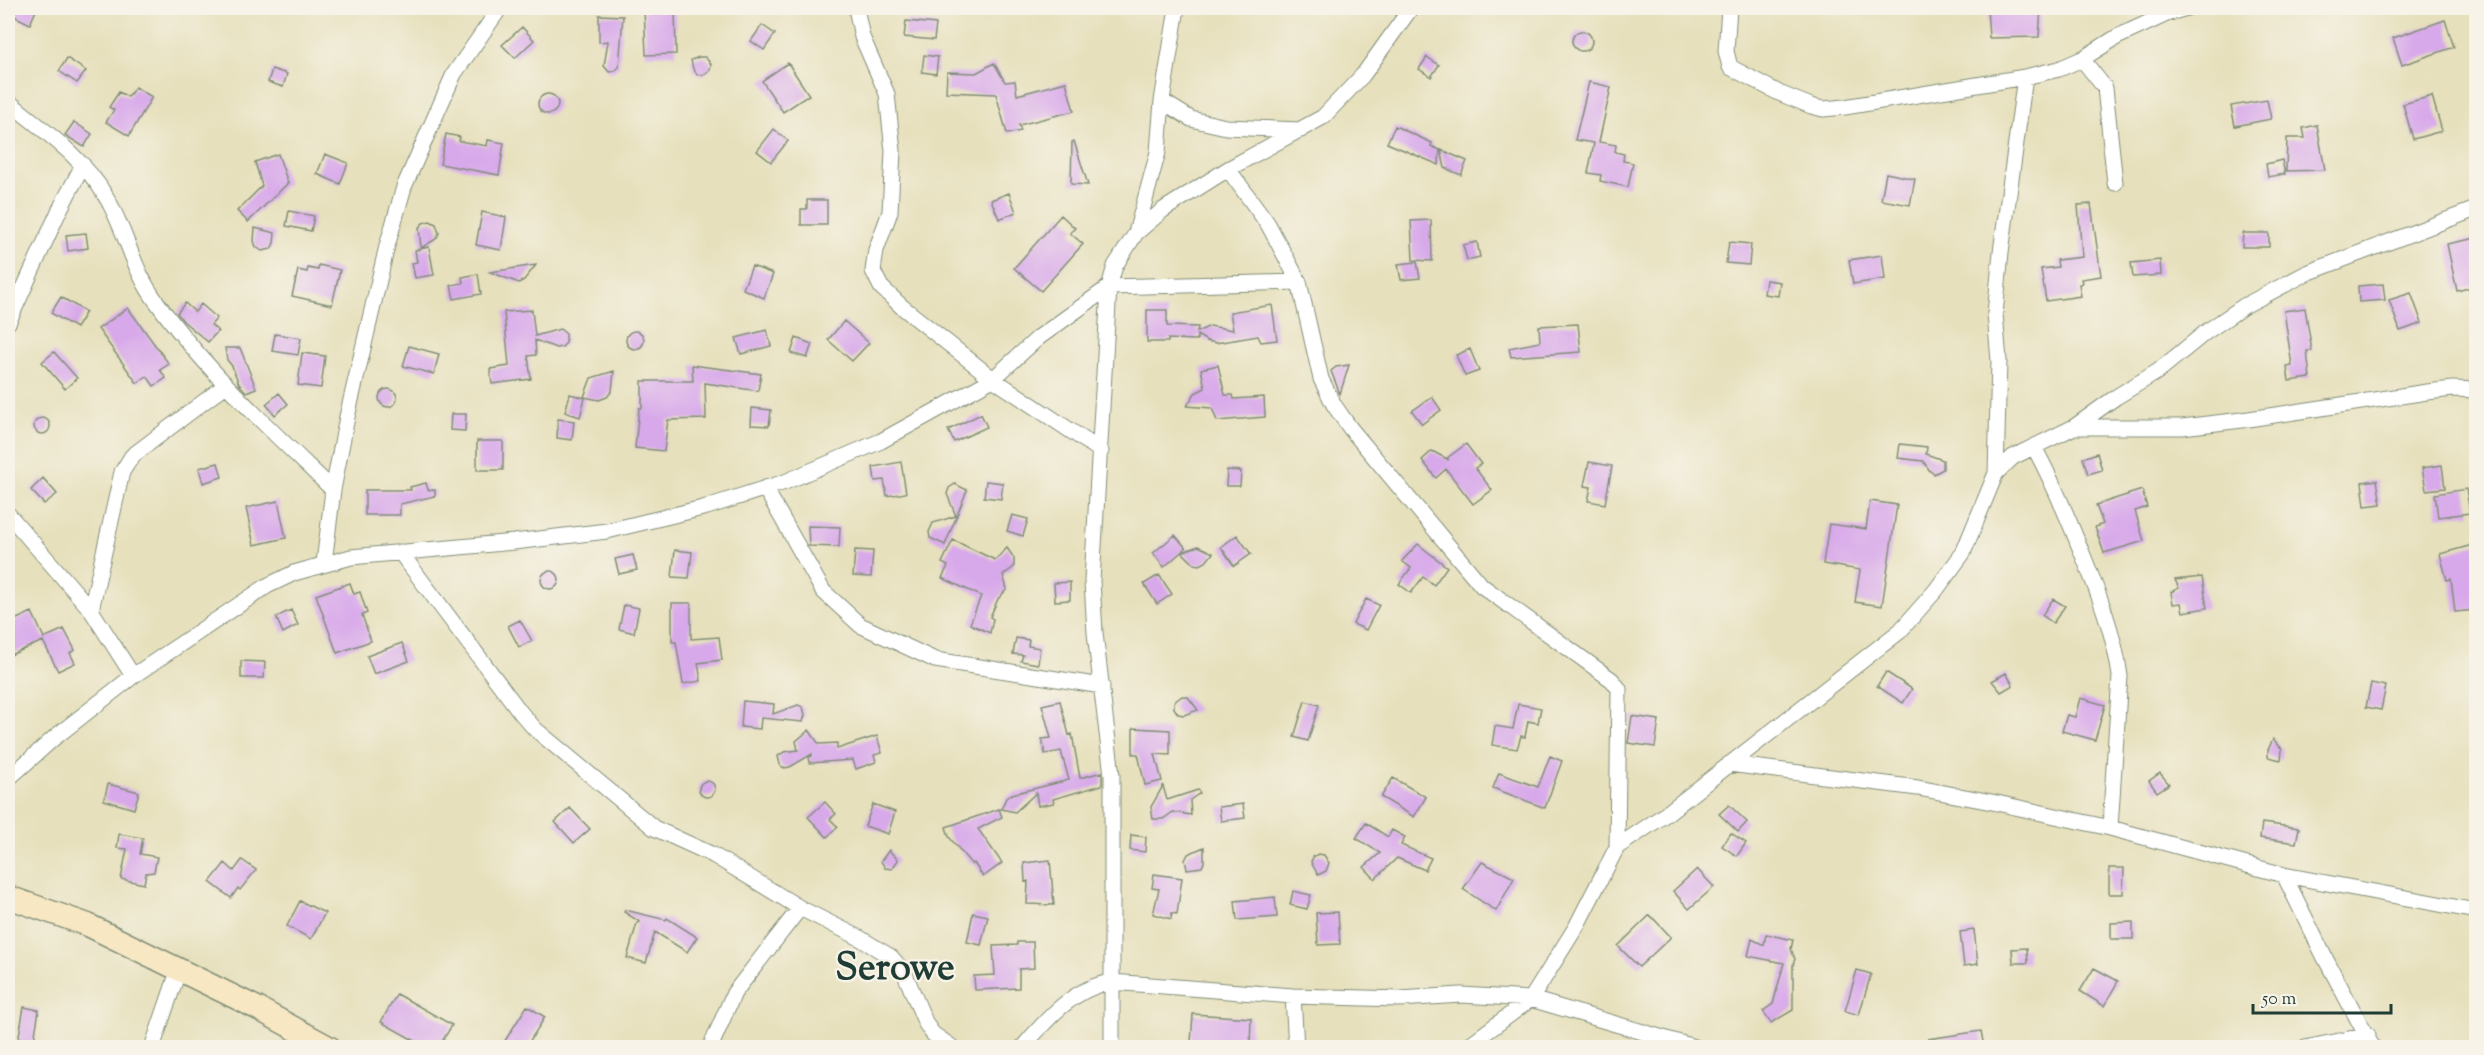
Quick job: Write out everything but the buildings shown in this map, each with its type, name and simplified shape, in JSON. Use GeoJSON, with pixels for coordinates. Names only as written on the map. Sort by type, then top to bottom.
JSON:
{"type":"FeatureCollection","features":[{"type":"Feature","properties":{"kind":"street"},"geometry":{"type":"LineString","coordinates":[[324,563],[333,490],[387,246],[404,187],[454,74],[500,8]]}},
{"type":"Feature","properties":{"kind":"street"},"geometry":{"type":"LineString","coordinates":[[856,8],[862,37],[886,94],[893,152],[890,212],[876,250],[873,271],[881,287],[901,306],[993,379],[1101,451]]}},
{"type":"Feature","properties":{"kind":"street"},"geometry":{"type":"LineString","coordinates":[[1112,1047],[1112,775],[1095,633],[1092,581],[1109,287],[1115,267],[1136,233],[1158,152],[1162,101],[1177,8]]}},
{"type":"Feature","properties":{"kind":"street"},"geometry":{"type":"LineString","coordinates":[[1136,233],[1163,210],[1228,169],[1323,117],[1363,75],[1411,8]]}},
{"type":"Feature","properties":{"kind":"street"},"geometry":{"type":"LineString","coordinates":[[1730,8],[1726,51],[1730,67],[1779,93],[1823,109],[2025,77],[2059,69],[2082,59],[2116,37],[2169,13],[2187,8]]}},
{"type":"Feature","properties":{"kind":"street"},"geometry":{"type":"LineString","coordinates":[[2082,59],[2105,88],[2115,183]]}},
{"type":"Feature","properties":{"kind":"street"},"geometry":{"type":"LineString","coordinates":[[1617,847],[1666,814],[1900,632],[1936,590],[1963,553],[1996,473],[1999,361],[1995,314],[2001,252],[2025,77]]}},
{"type":"Feature","properties":{"kind":"street"},"geometry":{"type":"LineString","coordinates":[[8,101],[83,165],[106,195],[140,277],[156,302],[226,385],[333,490]]}},
{"type":"Feature","properties":{"kind":"street"},"geometry":{"type":"LineString","coordinates":[[1162,101],[1191,119],[1226,127],[1301,130]]}},
{"type":"Feature","properties":{"kind":"street"},"geometry":{"type":"LineString","coordinates":[[8,323],[59,211],[83,165]]}},
{"type":"Feature","properties":{"kind":"street"},"geometry":{"type":"LineString","coordinates":[[1228,169],[1268,224],[1299,282],[1321,379],[1334,405],[1350,428],[1482,586],[1612,680],[1619,689],[1617,847],[1576,927],[1531,999],[1465,1047]]}},
{"type":"Feature","properties":{"kind":"street"},"geometry":{"type":"LineString","coordinates":[[1996,473],[2013,457],[2074,428],[2157,372],[2206,332],[2244,306],[2307,273],[2476,209]]}},
{"type":"Feature","properties":{"kind":"street"},"geometry":{"type":"LineString","coordinates":[[8,779],[73,723],[133,676],[267,586],[294,573],[324,563],[400,552],[606,531],[707,507],[765,488],[880,441],[993,379],[1038,338],[1109,287],[1299,282]]}},
{"type":"Feature","properties":{"kind":"street"},"geometry":{"type":"LineString","coordinates":[[91,610],[122,472],[126,463],[132,456],[226,385]]}},
{"type":"Feature","properties":{"kind":"street"},"geometry":{"type":"LineString","coordinates":[[2074,428],[2182,427],[2427,392],[2453,389],[2476,390]]}},
{"type":"Feature","properties":{"kind":"street"},"geometry":{"type":"LineString","coordinates":[[2034,447],[2052,480],[2095,584],[2109,620],[2118,657],[2120,676],[2110,828]]}},
{"type":"Feature","properties":{"kind":"street"},"geometry":{"type":"LineString","coordinates":[[765,488],[823,591],[860,625],[935,660],[1102,686]]}},
{"type":"Feature","properties":{"kind":"street"},"geometry":{"type":"LineString","coordinates":[[8,514],[91,610],[133,676]]}},
{"type":"Feature","properties":{"kind":"street"},"geometry":{"type":"LineString","coordinates":[[400,552],[535,729],[654,828],[713,855],[800,908],[858,937],[900,964],[926,1024],[933,1034],[953,1047]]}},
{"type":"Feature","properties":{"kind":"street"},"geometry":{"type":"LineString","coordinates":[[1729,764],[1918,788],[2110,828],[2284,875],[2476,911]]}},
{"type":"Feature","properties":{"kind":"street"},"geometry":{"type":"LineString","coordinates":[[2284,875],[2370,1041],[2305,1047]]}},
{"type":"Feature","properties":{"kind":"street"},"geometry":{"type":"LineString","coordinates":[[8,897],[88,925],[330,1047]]}},
{"type":"Feature","properties":{"kind":"street"},"geometry":{"type":"LineString","coordinates":[[710,1047],[734,993],[800,908]]}},
{"type":"Feature","properties":{"kind":"street"},"geometry":{"type":"LineString","coordinates":[[152,1047],[179,969]]}},
{"type":"Feature","properties":{"kind":"street"},"geometry":{"type":"LineString","coordinates":[[1022,1047],[1072,998],[1097,984],[1112,982],[1293,996],[1400,999],[1461,996],[1531,999],[1697,1047]]}},
{"type":"Feature","properties":{"kind":"street"},"geometry":{"type":"LineString","coordinates":[[1293,996],[1296,1047]]}},
{"type":"Feature","properties":{"kind":"district","name":"Serowe"},"geometry":{"type":"Point","coordinates":[895,966]}}]}
